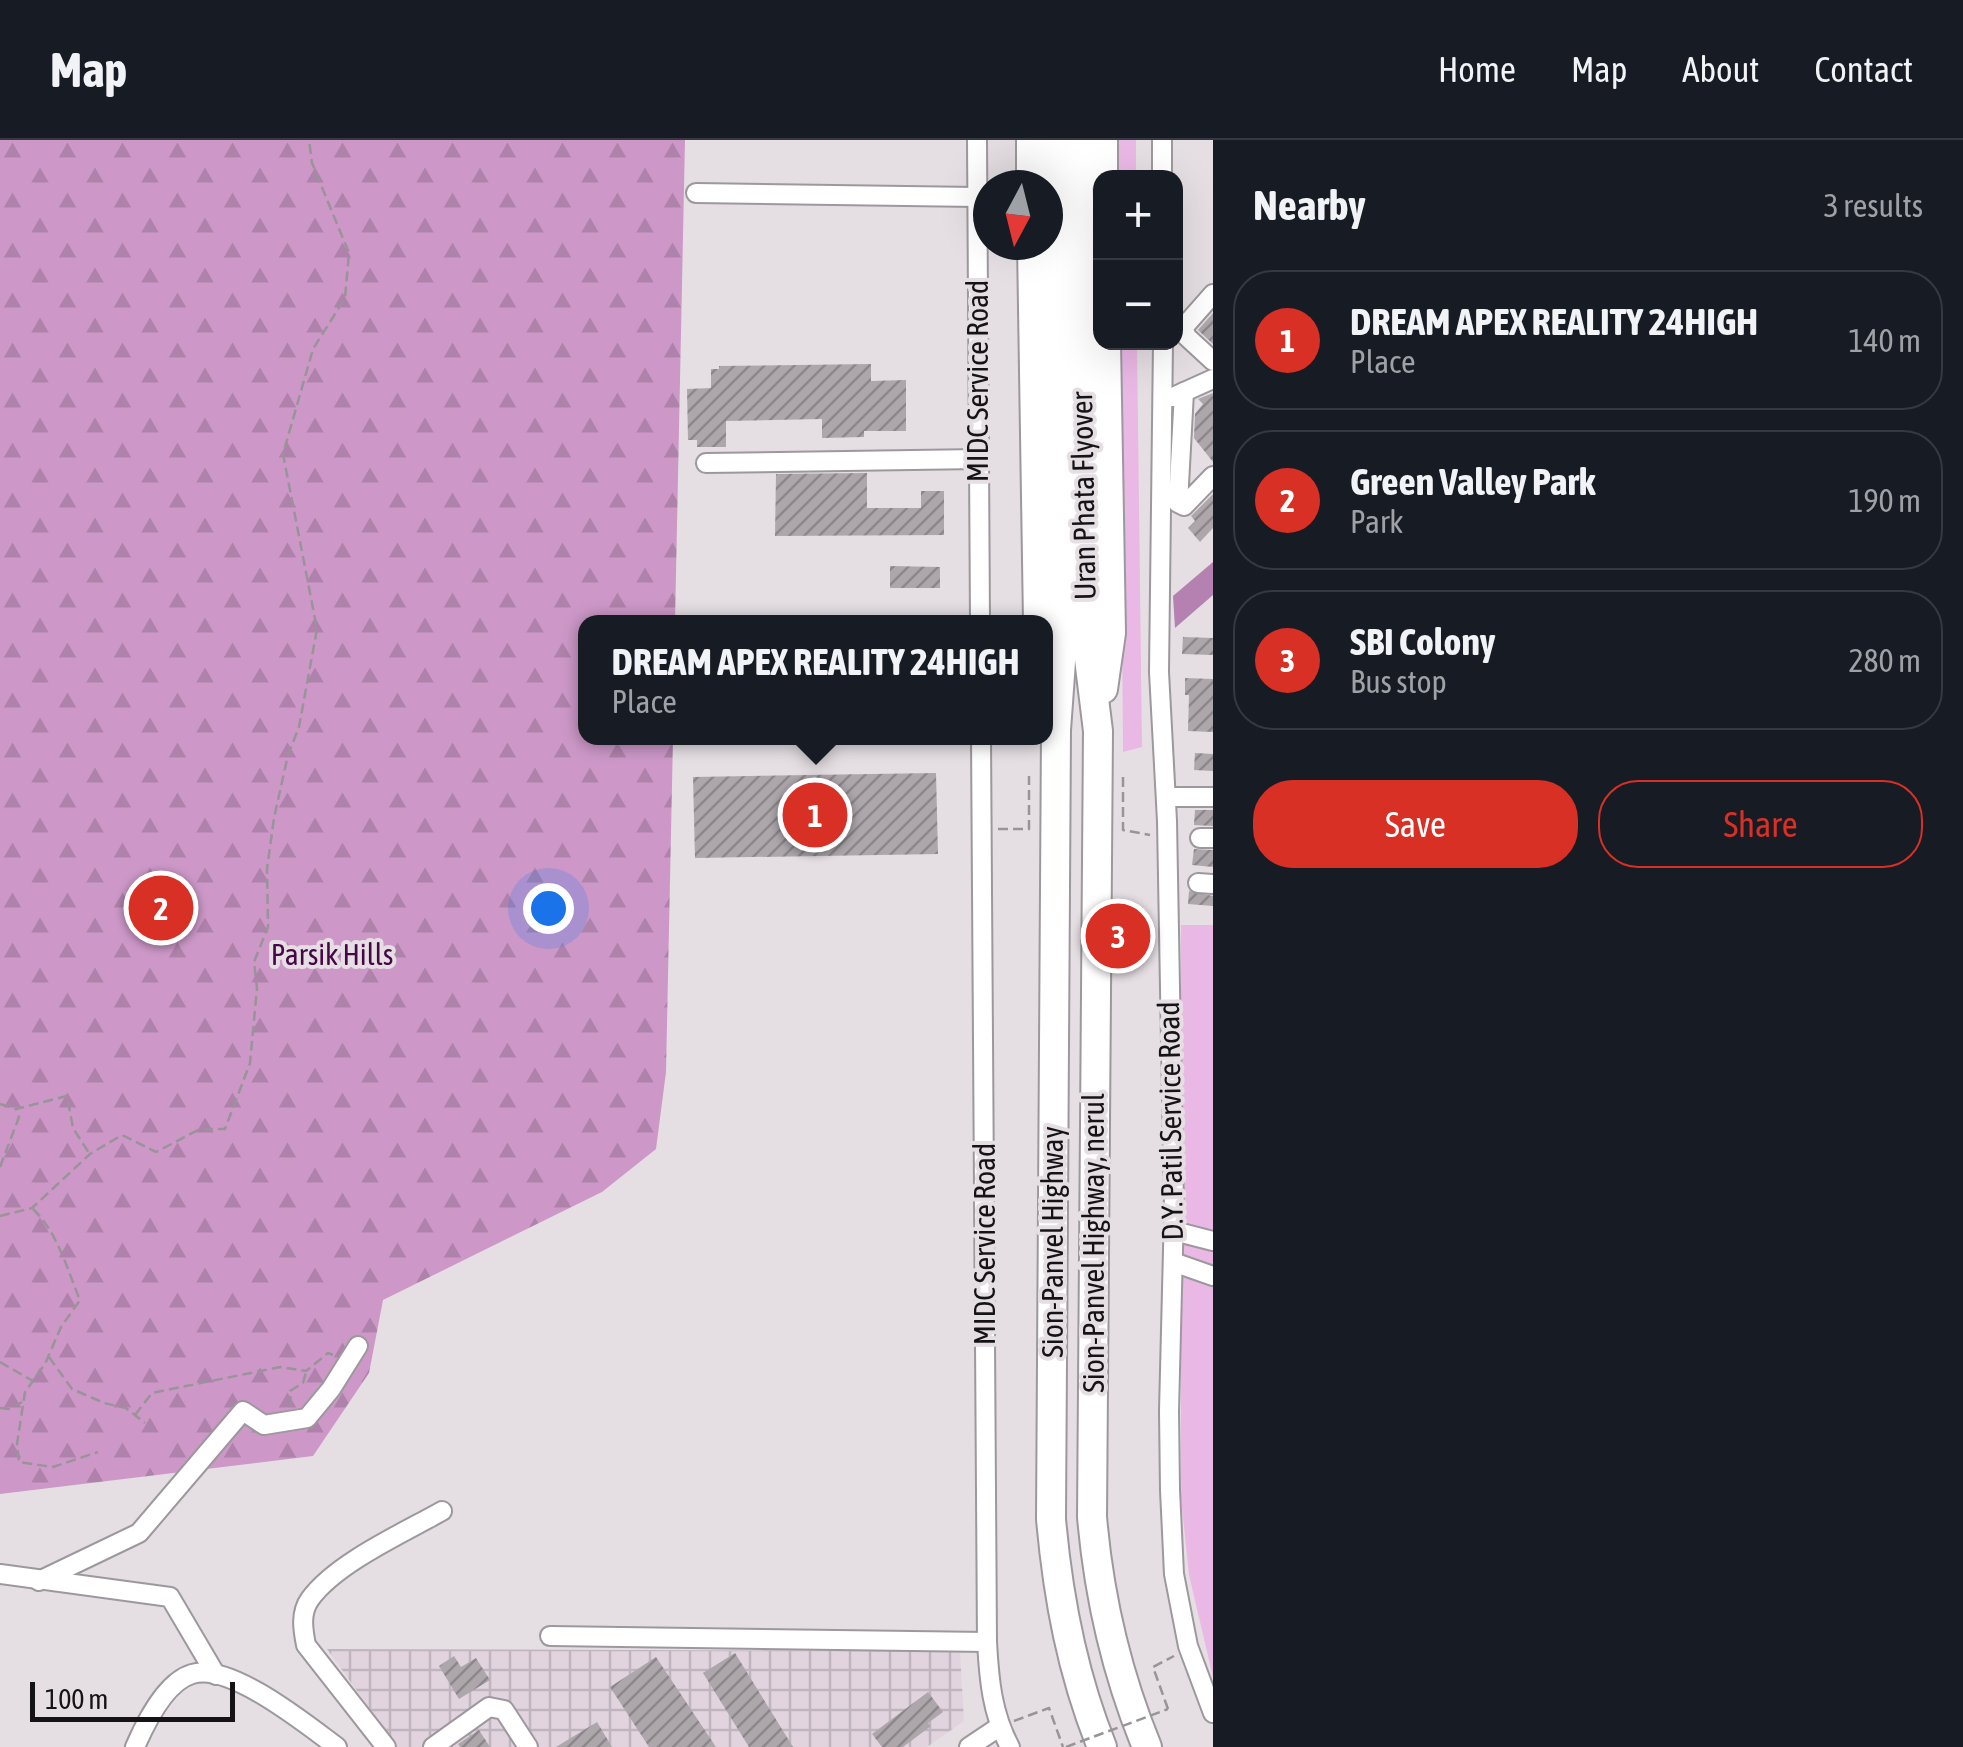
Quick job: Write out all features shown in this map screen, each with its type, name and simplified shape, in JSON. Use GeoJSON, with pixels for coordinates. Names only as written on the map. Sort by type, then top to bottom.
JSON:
{"type":"FeatureCollection","features":[{"type":"Feature","properties":{"kind":"highway"},"geometry":{"type":"LineString","coordinates":[[1031,140],[1032,170]]}},
{"type":"Feature","properties":{"kind":"highway","name":"Uran Phata Flyover"},"geometry":{"type":"LineString","coordinates":[[1055,140],[1086,634],[1098,730]]}},
{"type":"Feature","properties":{"kind":"highway","name":"Uran Phata Flyover"},"geometry":{"type":"LineString","coordinates":[[1056,730],[1063,634],[1078,140]]}},
{"type":"Feature","properties":{"kind":"highway"},"geometry":{"type":"LineString","coordinates":[[1103,140],[1103,170]]}},
{"type":"Feature","properties":{"kind":"highway"},"geometry":{"type":"LineString","coordinates":[[1032,260],[1038,615]]}},
{"type":"Feature","properties":{"kind":"highway"},"geometry":{"type":"LineString","coordinates":[[1098,730],[1111,633],[1106,350]]}},
{"type":"Feature","properties":{"kind":"highway"},"geometry":{"type":"LineString","coordinates":[[1053,713],[1056,730]]}},
{"type":"Feature","properties":{"kind":"highway","name":"Sion-Panvel Highway"},"geometry":{"type":"LineString","coordinates":[[1056,730],[1051,1519],[1069,1649],[1102,1747]]}},
{"type":"Feature","properties":{"kind":"highway","name":"Sion-Panvel Highway, nerul"},"geometry":{"type":"LineString","coordinates":[[1098,730],[1092,1517],[1109,1640],[1147,1747]]}},
{"type":"Feature","properties":{"kind":"street","name":"MIDC Service Road"},"geometry":{"type":"LineString","coordinates":[[976,140],[977,170]]}},
{"type":"Feature","properties":{"kind":"street"},"geometry":{"type":"LineString","coordinates":[[1162,140],[1162,170]]}},
{"type":"Feature","properties":{"kind":"street"},"geometry":{"type":"LineString","coordinates":[[696,193],[973,197]]}},
{"type":"Feature","properties":{"kind":"street","name":"MIDC Service Road"},"geometry":{"type":"LineString","coordinates":[[977,260],[980,615]]}},
{"type":"Feature","properties":{"kind":"street"},"geometry":{"type":"LineString","coordinates":[[1213,294],[1184,324],[1187,336],[1203,344],[1213,361]]}},
{"type":"Feature","properties":{"kind":"street","name":"D.Y. Patil Service Road"},"geometry":{"type":"LineString","coordinates":[[1163,350],[1158,672],[1166,797],[1174,1231],[1168,1411],[1170,1490],[1174,1574],[1188,1646],[1213,1714]]}},
{"type":"Feature","properties":{"kind":"street"},"geometry":{"type":"LineString","coordinates":[[1164,402],[1213,379]]}},
{"type":"Feature","properties":{"kind":"street"},"geometry":{"type":"LineString","coordinates":[[1184,392],[1178,503],[1184,506],[1213,476]]}},
{"type":"Feature","properties":{"kind":"street"},"geometry":{"type":"LineString","coordinates":[[706,462],[979,460]]}},
{"type":"Feature","properties":{"kind":"street","name":"MIDC Service Road"},"geometry":{"type":"LineString","coordinates":[[981,745],[987,1642],[999,1727],[1010,1747]]}},
{"type":"Feature","properties":{"kind":"street"},"geometry":{"type":"LineString","coordinates":[[1166,797],[1213,797]]}},
{"type":"Feature","properties":{"kind":"street"},"geometry":{"type":"LineString","coordinates":[[1174,1231],[1213,1241]]}},
{"type":"Feature","properties":{"kind":"street"},"geometry":{"type":"LineString","coordinates":[[1173,1262],[1213,1276]]}},
{"type":"Feature","properties":{"kind":"street"},"geometry":{"type":"LineString","coordinates":[[38,1581],[139,1533],[243,1411],[264,1426],[306,1418],[331,1389],[358,1346]]}},
{"type":"Feature","properties":{"kind":"street"},"geometry":{"type":"LineString","coordinates":[[386,1747],[306,1646],[304,1614],[310,1600],[350,1564],[442,1511]]}},
{"type":"Feature","properties":{"kind":"street"},"geometry":{"type":"LineString","coordinates":[[0,1574],[170,1597],[216,1675]]}},
{"type":"Feature","properties":{"kind":"street"},"geometry":{"type":"LineString","coordinates":[[550,1636],[987,1642]]}},
{"type":"Feature","properties":{"kind":"street"},"geometry":{"type":"LineString","coordinates":[[134,1747],[171,1687],[192,1673],[236,1681],[337,1747]]}},
{"type":"Feature","properties":{"kind":"street"},"geometry":{"type":"LineString","coordinates":[[433,1747],[490,1707],[498,1706],[528,1747]]}},
{"type":"Feature","properties":{"kind":"street"},"geometry":{"type":"LineString","coordinates":[[969,1747],[999,1727]]}},
{"type":"Feature","properties":{"kind":"path"},"geometry":{"type":"LineString","coordinates":[[0,1216],[32,1208],[90,1154],[122,1135],[156,1152],[200,1129],[224,1129],[250,1064],[257,988],[254,962],[268,927],[268,869],[274,818],[288,755],[299,727],[317,628],[283,454],[313,349],[345,298],[349,253],[312,162],[309,140]]}},
{"type":"Feature","properties":{"kind":"path"},"geometry":{"type":"LineString","coordinates":[[982,829],[1028,829],[1029,776]]}},
{"type":"Feature","properties":{"kind":"path"},"geometry":{"type":"LineString","coordinates":[[1124,777],[1123,830],[1166,838]]}},
{"type":"Feature","properties":{"kind":"path"},"geometry":{"type":"LineString","coordinates":[[0,1104],[16,1110],[67,1096],[73,1128],[90,1154]]}},
{"type":"Feature","properties":{"kind":"path"},"geometry":{"type":"LineString","coordinates":[[0,1166],[19,1117],[16,1110]]}},
{"type":"Feature","properties":{"kind":"path"},"geometry":{"type":"LineString","coordinates":[[32,1208],[49,1224],[80,1300],[61,1327],[23,1402],[16,1444],[18,1462],[52,1467],[98,1452]]}},
{"type":"Feature","properties":{"kind":"path"},"geometry":{"type":"LineString","coordinates":[[292,1420],[290,1391],[303,1384],[306,1370],[328,1353]]}},
{"type":"Feature","properties":{"kind":"path"},"geometry":{"type":"LineString","coordinates":[[48,1356],[72,1390],[126,1408],[145,1423]]}},
{"type":"Feature","properties":{"kind":"path"},"geometry":{"type":"LineString","coordinates":[[0,1362],[33,1381]]}},
{"type":"Feature","properties":{"kind":"path"},"geometry":{"type":"LineString","coordinates":[[135,1415],[152,1392],[280,1366],[306,1370]]}},
{"type":"Feature","properties":{"kind":"path"},"geometry":{"type":"LineString","coordinates":[[0,1408],[10,1409],[23,1402]]}},
{"type":"Feature","properties":{"kind":"path"},"geometry":{"type":"LineString","coordinates":[[999,1727],[1048,1708],[1065,1747],[1168,1709],[1153,1668],[1188,1646]]}},
{"type":"Feature","properties":{"kind":"shaded area"},"geometry":{"type":"Polygon","coordinates":[[[1118,140],[1136,140],[1136,170],[1118,170],[1118,140]]]}},
{"type":"Feature","properties":{"kind":"shaded area"},"geometry":{"type":"Polygon","coordinates":[[[1120,350],[1137,350],[1142,747],[1123,752],[1120,350]]]}},
{"type":"Feature","properties":{"kind":"shaded area"},"geometry":{"type":"Polygon","coordinates":[[[1213,562],[1213,595],[1175,628],[1173,596],[1213,562]]]}},
{"type":"Feature","properties":{"kind":"shaded area"},"geometry":{"type":"Polygon","coordinates":[[[1181,925],[1213,925],[1213,1677],[1189,1575],[1181,1498],[1181,925]]]}},
{"type":"Feature","properties":{"kind":"shaded area"},"geometry":{"type":"Polygon","coordinates":[[[327,1649],[960,1651],[964,1721],[927,1747],[397,1747],[327,1649]]]}},
{"type":"Feature","properties":{"kind":"green space","name":"Parsik Hills"},"geometry":{"type":"Polygon","coordinates":[[[0,140],[685,140],[675,615],[578,615],[578,745],[673,745],[666,1072],[656,1149],[602,1192],[383,1300],[369,1373],[313,1456],[0,1494],[0,140]]]}},
{"type":"Feature","properties":{"kind":"building"},"geometry":{"type":"Polygon","coordinates":[[[1213,313],[1213,344],[1198,330],[1213,313]]]}},
{"type":"Feature","properties":{"kind":"building"},"geometry":{"type":"Polygon","coordinates":[[[871,364],[871,381],[906,380],[906,431],[864,431],[864,437],[822,438],[822,419],[726,421],[726,447],[697,447],[697,440],[688,440],[687,389],[711,388],[711,369],[871,364]]]}},
{"type":"Feature","properties":{"kind":"building"},"geometry":{"type":"Polygon","coordinates":[[[1213,393],[1213,462],[1194,438],[1195,414],[1203,404],[1198,399],[1213,393]]]}},
{"type":"Feature","properties":{"kind":"building"},"geometry":{"type":"Polygon","coordinates":[[[867,473],[867,508],[921,508],[921,491],[944,491],[944,535],[775,536],[776,474],[867,473]]]}},
{"type":"Feature","properties":{"kind":"building"},"geometry":{"type":"Polygon","coordinates":[[[1213,494],[1213,528],[1200,542],[1188,528],[1195,521],[1191,516],[1213,494]]]}},
{"type":"Feature","properties":{"kind":"building"},"geometry":{"type":"Polygon","coordinates":[[[890,566],[940,567],[940,588],[890,588],[890,566]]]}},
{"type":"Feature","properties":{"kind":"building"},"geometry":{"type":"Polygon","coordinates":[[[1183,637],[1213,638],[1213,655],[1182,654],[1183,637]]]}},
{"type":"Feature","properties":{"kind":"building"},"geometry":{"type":"Polygon","coordinates":[[[1185,678],[1213,679],[1213,732],[1188,731],[1189,695],[1185,695],[1185,678]]]}},
{"type":"Feature","properties":{"kind":"building"},"geometry":{"type":"Polygon","coordinates":[[[1195,753],[1213,754],[1213,771],[1194,770],[1195,753]]]}},
{"type":"Feature","properties":{"kind":"building"},"geometry":{"type":"Polygon","coordinates":[[[936,773],[938,854],[695,858],[693,777],[936,773]]]}},
{"type":"Feature","properties":{"kind":"building"},"geometry":{"type":"Polygon","coordinates":[[[1195,810],[1213,810],[1213,826],[1194,825],[1195,810]]]}},
{"type":"Feature","properties":{"kind":"building"},"geometry":{"type":"Polygon","coordinates":[[[1194,849],[1213,850],[1213,867],[1192,865],[1194,849]]]}},
{"type":"Feature","properties":{"kind":"building"},"geometry":{"type":"Polygon","coordinates":[[[1189,891],[1213,896],[1213,906],[1188,904],[1189,891]]]}},
{"type":"Feature","properties":{"kind":"building"},"geometry":{"type":"Polygon","coordinates":[[[735,1653],[793,1747],[749,1747],[703,1673],[735,1653]]]}},
{"type":"Feature","properties":{"kind":"building"},"geometry":{"type":"Polygon","coordinates":[[[454,1656],[461,1667],[476,1658],[490,1680],[459,1699],[439,1666],[454,1656]]]}},
{"type":"Feature","properties":{"kind":"building"},"geometry":{"type":"Polygon","coordinates":[[[656,1657],[716,1747],[649,1747],[610,1687],[656,1657]]]}},
{"type":"Feature","properties":{"kind":"building"},"geometry":{"type":"Polygon","coordinates":[[[928,1692],[943,1712],[903,1747],[882,1747],[872,1734],[928,1692]]]}},
{"type":"Feature","properties":{"kind":"building"},"geometry":{"type":"Polygon","coordinates":[[[597,1722],[612,1747],[556,1747],[597,1722]]]}},
{"type":"Feature","properties":{"kind":"building"},"geometry":{"type":"Polygon","coordinates":[[[479,1730],[490,1747],[460,1747],[458,1744],[479,1730]]]}},
{"type":"Feature","properties":{"kind":"place","name":"DREAM APEX REALITY 24HIGH"},"geometry":{"type":"Point","coordinates":[815,815]}},
{"type":"Feature","properties":{"kind":"place","name":"Green Valley Park"},"geometry":{"type":"Point","coordinates":[161,908]}},
{"type":"Feature","properties":{"kind":"place","name":"SBI Colony"},"geometry":{"type":"Point","coordinates":[1118,936]}}]}
